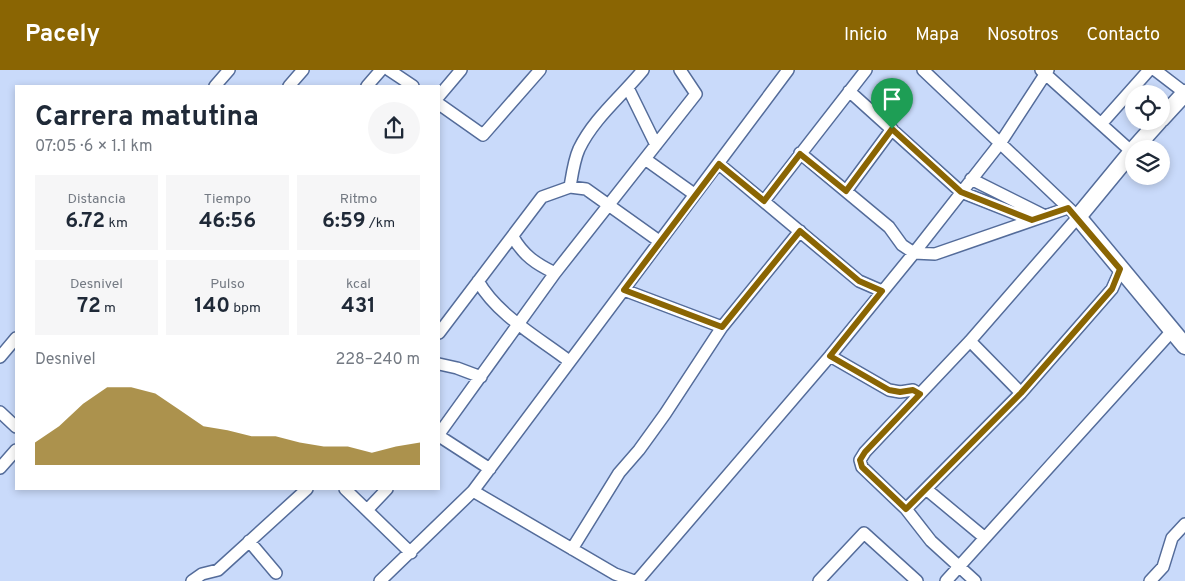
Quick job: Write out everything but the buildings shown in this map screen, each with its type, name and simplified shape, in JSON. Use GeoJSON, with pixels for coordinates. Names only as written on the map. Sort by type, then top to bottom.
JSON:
{"type":"FeatureCollection","features":[{"type":"Feature","properties":{"kind":"street"},"geometry":{"type":"LineString","coordinates":[[216,85],[229,70]]}},
{"type":"Feature","properties":{"kind":"street"},"geometry":{"type":"LineString","coordinates":[[290,85],[303,70]]}},
{"type":"Feature","properties":{"kind":"street"},"geometry":{"type":"LineString","coordinates":[[368,85],[381,70]]}},
{"type":"Feature","properties":{"kind":"street"},"geometry":{"type":"LineString","coordinates":[[389,70],[412,85]]}},
{"type":"Feature","properties":{"kind":"street"},"geometry":{"type":"LineString","coordinates":[[440,95],[461,70]]}},
{"type":"Feature","properties":{"kind":"street"},"geometry":{"type":"LineString","coordinates":[[440,105],[483,135],[540,70]]}},
{"type":"Feature","properties":{"kind":"street"},"geometry":{"type":"LineString","coordinates":[[570,187],[578,150],[600,116],[643,70]]}},
{"type":"Feature","properties":{"kind":"street"},"geometry":{"type":"LineString","coordinates":[[440,434],[555,273],[696,94],[680,70]]}},
{"type":"Feature","properties":{"kind":"street"},"geometry":{"type":"LineString","coordinates":[[380,581],[473,491],[569,360],[624,290],[788,70]]}},
{"type":"Feature","properties":{"kind":"street"},"geometry":{"type":"LineString","coordinates":[[764,201],[866,70]]}},
{"type":"Feature","properties":{"kind":"street"},"geometry":{"type":"LineString","coordinates":[[923,70],[1073,213],[1185,346]]}},
{"type":"Feature","properties":{"kind":"street"},"geometry":{"type":"LineString","coordinates":[[473,491],[615,574],[635,581],[830,356],[914,252],[1000,142],[1044,71],[1125,144]]}},
{"type":"Feature","properties":{"kind":"street"},"geometry":{"type":"LineString","coordinates":[[1101,124],[1156,71],[1185,93],[1170,109]]}},
{"type":"Feature","properties":{"kind":"street"},"geometry":{"type":"LineString","coordinates":[[628,88],[656,145]]}},
{"type":"Feature","properties":{"kind":"street"},"geometry":{"type":"LineString","coordinates":[[849,91],[961,192],[1032,220]]}},
{"type":"Feature","properties":{"kind":"street"},"geometry":{"type":"LineString","coordinates":[[846,191],[892,129]]}},
{"type":"Feature","properties":{"kind":"street"},"geometry":{"type":"LineString","coordinates":[[1142,140],[1151,130]]}},
{"type":"Feature","properties":{"kind":"street"},"geometry":{"type":"LineString","coordinates":[[800,154],[889,227],[902,245],[914,252],[935,254],[1045,216],[1073,213]]}},
{"type":"Feature","properties":{"kind":"street"},"geometry":{"type":"LineString","coordinates":[[975,581],[932,541],[906,509],[862,467],[860,460],[865,452],[970,340],[1073,213],[1125,158]]}},
{"type":"Feature","properties":{"kind":"street"},"geometry":{"type":"LineString","coordinates":[[645,159],[694,194]]}},
{"type":"Feature","properties":{"kind":"street"},"geometry":{"type":"LineString","coordinates":[[719,164],[859,281],[882,291]]}},
{"type":"Feature","properties":{"kind":"street"},"geometry":{"type":"LineString","coordinates":[[971,179],[1045,216]]}},
{"type":"Feature","properties":{"kind":"street"},"geometry":{"type":"LineString","coordinates":[[440,332],[542,197],[570,187],[586,189],[610,204],[659,241]]}},
{"type":"Feature","properties":{"kind":"street"},"geometry":{"type":"LineString","coordinates":[[572,549],[619,473],[639,450],[665,414],[722,327],[800,231]]}},
{"type":"Feature","properties":{"kind":"street"},"geometry":{"type":"LineString","coordinates":[[513,237],[521,251],[538,265],[555,273]]}},
{"type":"Feature","properties":{"kind":"street"},"geometry":{"type":"LineString","coordinates":[[906,509],[1021,393],[1112,289],[1120,269]]}},
{"type":"Feature","properties":{"kind":"street"},"geometry":{"type":"LineString","coordinates":[[478,281],[492,300],[519,324],[569,360]]}},
{"type":"Feature","properties":{"kind":"street"},"geometry":{"type":"LineString","coordinates":[[624,290],[722,327]]}},
{"type":"Feature","properties":{"kind":"street"},"geometry":{"type":"LineString","coordinates":[[946,581],[1172,331]]}},
{"type":"Feature","properties":{"kind":"street"},"geometry":{"type":"LineString","coordinates":[[0,358],[15,339]]}},
{"type":"Feature","properties":{"kind":"street"},"geometry":{"type":"LineString","coordinates":[[970,340],[1021,393]]}},
{"type":"Feature","properties":{"kind":"street"},"geometry":{"type":"LineString","coordinates":[[830,356],[889,390],[900,392],[913,390],[920,394]]}},
{"type":"Feature","properties":{"kind":"street"},"geometry":{"type":"LineString","coordinates":[[440,364],[457,368],[481,378]]}},
{"type":"Feature","properties":{"kind":"street"},"geometry":{"type":"LineString","coordinates":[[0,412],[15,426]]}},
{"type":"Feature","properties":{"kind":"street"},"geometry":{"type":"LineString","coordinates":[[440,436],[490,469]]}},
{"type":"Feature","properties":{"kind":"street"},"geometry":{"type":"LineString","coordinates":[[1,465],[15,451]]}},
{"type":"Feature","properties":{"kind":"street"},"geometry":{"type":"LineString","coordinates":[[926,489],[985,538]]}},
{"type":"Feature","properties":{"kind":"street"},"geometry":{"type":"LineString","coordinates":[[192,581],[202,574],[218,570],[306,490]]}},
{"type":"Feature","properties":{"kind":"street"},"geometry":{"type":"LineString","coordinates":[[346,490],[411,553]]}},
{"type":"Feature","properties":{"kind":"street"},"geometry":{"type":"LineString","coordinates":[[366,510],[385,490]]}},
{"type":"Feature","properties":{"kind":"street"},"geometry":{"type":"LineString","coordinates":[[1150,581],[1163,567],[1172,538],[1185,524]]}},
{"type":"Feature","properties":{"kind":"street"},"geometry":{"type":"LineString","coordinates":[[819,581],[864,533],[917,581]]}},
{"type":"Feature","properties":{"kind":"street"},"geometry":{"type":"LineString","coordinates":[[249,541],[276,572]]}},
{"type":"Feature","properties":{"kind":"route"},"geometry":{"type":"LineString","coordinates":[[892,129],[961,192],[1032,220],[1068,208],[1078,217],[1120,269],[1112,289],[1021,393],[906,509],[862,467],[860,460],[865,452],[920,394],[913,390],[900,392],[889,390],[830,356],[882,291],[859,281],[800,231],[722,327],[624,290],[694,194],[719,164],[764,201],[800,154],[846,191],[892,129]]}}]}
